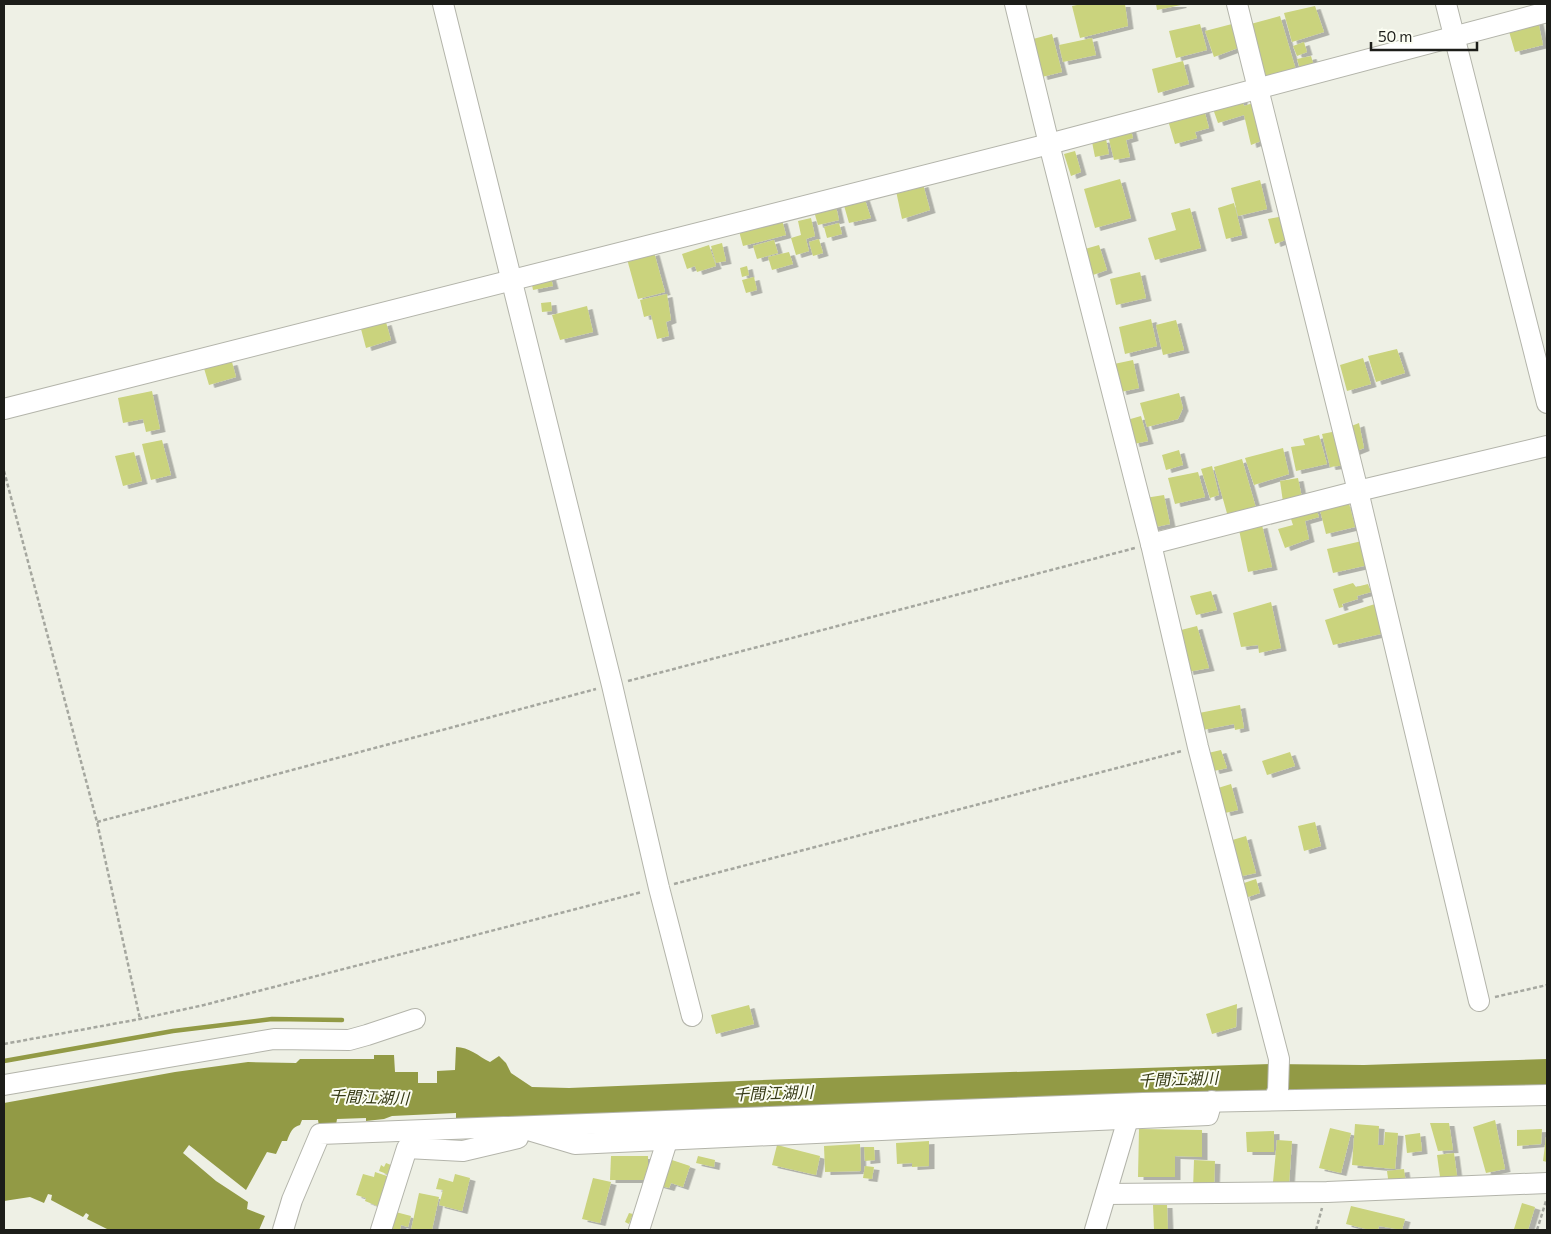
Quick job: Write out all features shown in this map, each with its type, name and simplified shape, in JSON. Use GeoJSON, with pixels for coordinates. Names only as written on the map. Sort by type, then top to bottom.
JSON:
{"type":"FeatureCollection","features":[{"type":"Feature","properties":{"kind":"street"},"geometry":{"type":"LineString","coordinates":[[443,4],[692,1016]]}},
{"type":"Feature","properties":{"kind":"street"},"geometry":{"type":"LineString","coordinates":[[1015,4],[1151,544],[1198,747],[1279,1059],[1276,1094]]}},
{"type":"Feature","properties":{"kind":"street"},"geometry":{"type":"LineString","coordinates":[[1236,4],[1358,491],[1479,1001]]}},
{"type":"Feature","properties":{"kind":"street"},"geometry":{"type":"LineString","coordinates":[[1446,4],[1547,403]]}},
{"type":"Feature","properties":{"kind":"street"},"geometry":{"type":"LineString","coordinates":[[4,409],[1049,144],[1547,12]]}},
{"type":"Feature","properties":{"kind":"street"},"geometry":{"type":"LineString","coordinates":[[1151,544],[1358,491],[1547,446]]}},
{"type":"Feature","properties":{"kind":"street"},"geometry":{"type":"LineString","coordinates":[[4,1085],[274,1040],[349,1040],[416,1018]]}},
{"type":"Feature","properties":{"kind":"street"},"geometry":{"type":"LineString","coordinates":[[283,1230],[292,1200],[320,1134],[1212,1101],[1276,1094],[1547,1096]]}},
{"type":"Feature","properties":{"kind":"street"},"geometry":{"type":"LineString","coordinates":[[518,1126],[575,1144],[668,1141],[1208,1115],[1212,1101]]}},
{"type":"Feature","properties":{"kind":"street"},"geometry":{"type":"LineString","coordinates":[[1095,1230],[1128,1119]]}},
{"type":"Feature","properties":{"kind":"street"},"geometry":{"type":"LineString","coordinates":[[381,1230],[407,1148],[463,1151],[518,1138],[518,1126]]}},
{"type":"Feature","properties":{"kind":"street"},"geometry":{"type":"LineString","coordinates":[[639,1230],[668,1141]]}},
{"type":"Feature","properties":{"kind":"street"},"geometry":{"type":"LineString","coordinates":[[1106,1194],[1327,1192],[1547,1183]]}},
{"type":"Feature","properties":{"kind":"path"},"geometry":{"type":"LineString","coordinates":[[4,471],[97,822],[140,1019],[4,1044]]}},
{"type":"Feature","properties":{"kind":"path"},"geometry":{"type":"LineString","coordinates":[[1479,1001],[1547,984]]}},
{"type":"Feature","properties":{"kind":"path"},"geometry":{"type":"LineString","coordinates":[[1316,1230],[1327,1192]]}},
{"type":"Feature","properties":{"kind":"path"},"geometry":{"type":"LineString","coordinates":[[1537,1230],[1547,1195]]}},
{"type":"Feature","properties":{"kind":"water","name":"千間江湖川"},"geometry":{"type":"Polygon","coordinates":[[[456,1047],[469,1050],[490,1062],[499,1056],[506,1063],[511,1073],[532,1087],[569,1088],[1271,1064],[1364,1065],[1547,1059],[1547,1087],[456,1121],[456,1113],[392,1116],[366,1121],[366,1118],[337,1119],[336,1125],[319,1126],[318,1120],[302,1120],[300,1125],[292,1131],[287,1141],[282,1141],[276,1154],[267,1152],[246,1190],[189,1145],[183,1153],[216,1181],[248,1202],[247,1209],[265,1216],[259,1230],[109,1230],[87,1219],[89,1215],[86,1213],[83,1217],[51,1200],[52,1195],[48,1194],[44,1203],[30,1197],[4,1201],[4,1103],[175,1072],[248,1062],[296,1063],[300,1059],[374,1059],[374,1055],[394,1055],[395,1072],[418,1072],[418,1083],[437,1083],[437,1071],[455,1070],[456,1047]]]}},
{"type":"Feature","properties":{"kind":"building"},"geometry":{"type":"Polygon","coordinates":[[[1082,4],[1125,4],[1128,26],[1080,38],[1072,6],[1082,4]]]}},
{"type":"Feature","properties":{"kind":"building"},"geometry":{"type":"Polygon","coordinates":[[[1156,4],[1181,4],[1181,5],[1157,10],[1156,4]]]}},
{"type":"Feature","properties":{"kind":"building"},"geometry":{"type":"Polygon","coordinates":[[[1315,6],[1324,32],[1292,42],[1284,13],[1315,6]]]}},
{"type":"Feature","properties":{"kind":"building"},"geometry":{"type":"Polygon","coordinates":[[[1280,16],[1296,70],[1263,80],[1247,25],[1280,16]]]}},
{"type":"Feature","properties":{"kind":"building"},"geometry":{"type":"Polygon","coordinates":[[[1538,21],[1543,45],[1515,52],[1508,28],[1538,21]]]}},
{"type":"Feature","properties":{"kind":"building"},"geometry":{"type":"Polygon","coordinates":[[[1200,24],[1207,50],[1176,58],[1169,31],[1200,24]]]}},
{"type":"Feature","properties":{"kind":"building"},"geometry":{"type":"Polygon","coordinates":[[[1232,24],[1238,48],[1214,57],[1205,31],[1232,24]]]}},
{"type":"Feature","properties":{"kind":"building"},"geometry":{"type":"Polygon","coordinates":[[[1052,34],[1062,72],[1042,77],[1033,39],[1052,34]]]}},
{"type":"Feature","properties":{"kind":"building"},"geometry":{"type":"Polygon","coordinates":[[[1092,38],[1096,55],[1063,62],[1059,45],[1092,38]]]}},
{"type":"Feature","properties":{"kind":"building"},"geometry":{"type":"Polygon","coordinates":[[[1304,42],[1307,52],[1297,56],[1293,46],[1304,42]]]}},
{"type":"Feature","properties":{"kind":"building"},"geometry":{"type":"Polygon","coordinates":[[[1311,56],[1314,66],[1300,69],[1297,59],[1311,56]]]}},
{"type":"Feature","properties":{"kind":"building"},"geometry":{"type":"Polygon","coordinates":[[[1183,61],[1189,84],[1158,93],[1152,69],[1183,61]]]}},
{"type":"Feature","properties":{"kind":"building"},"geometry":{"type":"Polygon","coordinates":[[[1241,97],[1244,106],[1256,102],[1266,139],[1251,145],[1244,115],[1218,123],[1212,106],[1241,97]]]}},
{"type":"Feature","properties":{"kind":"building"},"geometry":{"type":"Polygon","coordinates":[[[1203,106],[1209,128],[1195,132],[1197,138],[1175,144],[1167,117],[1203,106]]]}},
{"type":"Feature","properties":{"kind":"building"},"geometry":{"type":"Polygon","coordinates":[[[1130,126],[1133,138],[1126,140],[1130,157],[1114,160],[1107,131],[1130,126]]]}},
{"type":"Feature","properties":{"kind":"building"},"geometry":{"type":"Polygon","coordinates":[[[1106,139],[1109,154],[1095,157],[1092,142],[1106,139]]]}},
{"type":"Feature","properties":{"kind":"building"},"geometry":{"type":"Polygon","coordinates":[[[1075,151],[1081,172],[1071,176],[1064,154],[1075,151]]]}},
{"type":"Feature","properties":{"kind":"building"},"geometry":{"type":"Polygon","coordinates":[[[1120,179],[1131,218],[1095,228],[1084,189],[1120,179]]]}},
{"type":"Feature","properties":{"kind":"building"},"geometry":{"type":"Polygon","coordinates":[[[1260,180],[1267,209],[1238,216],[1231,188],[1260,180]]]}},
{"type":"Feature","properties":{"kind":"building"},"geometry":{"type":"Polygon","coordinates":[[[923,184],[930,210],[902,219],[896,191],[923,184]]]}},
{"type":"Feature","properties":{"kind":"building"},"geometry":{"type":"Polygon","coordinates":[[[864,197],[871,218],[849,223],[843,202],[864,197]]]}},
{"type":"Feature","properties":{"kind":"building"},"geometry":{"type":"Polygon","coordinates":[[[835,202],[839,220],[818,225],[813,208],[835,202]]]}},
{"type":"Feature","properties":{"kind":"building"},"geometry":{"type":"Polygon","coordinates":[[[1234,203],[1242,235],[1226,239],[1218,208],[1234,203]]]}},
{"type":"Feature","properties":{"kind":"building"},"geometry":{"type":"Polygon","coordinates":[[[1190,208],[1201,248],[1155,260],[1148,238],[1176,230],[1171,213],[1190,208]]]}},
{"type":"Feature","properties":{"kind":"building"},"geometry":{"type":"Polygon","coordinates":[[[1284,216],[1288,239],[1275,244],[1268,219],[1284,216]]]}},
{"type":"Feature","properties":{"kind":"building"},"geometry":{"type":"Polygon","coordinates":[[[811,218],[815,236],[806,239],[809,251],[796,255],[791,238],[801,235],[798,221],[811,218]]]}},
{"type":"Feature","properties":{"kind":"building"},"geometry":{"type":"Polygon","coordinates":[[[782,220],[786,235],[743,246],[739,231],[782,220]]]}},
{"type":"Feature","properties":{"kind":"building"},"geometry":{"type":"Polygon","coordinates":[[[839,223],[842,234],[827,238],[824,227],[839,223]]]}},
{"type":"Feature","properties":{"kind":"building"},"geometry":{"type":"Polygon","coordinates":[[[819,239],[823,253],[813,256],[809,242],[819,239]]]}},
{"type":"Feature","properties":{"kind":"building"},"geometry":{"type":"Polygon","coordinates":[[[774,240],[778,253],[757,259],[753,246],[774,240]]]}},
{"type":"Feature","properties":{"kind":"building"},"geometry":{"type":"Polygon","coordinates":[[[722,243],[726,261],[716,263],[711,246],[722,243]]]}},
{"type":"Feature","properties":{"kind":"building"},"geometry":{"type":"Polygon","coordinates":[[[709,245],[716,266],[697,272],[695,266],[687,269],[682,254],[709,245]]]}},
{"type":"Feature","properties":{"kind":"building"},"geometry":{"type":"Polygon","coordinates":[[[1099,245],[1107,270],[1093,275],[1085,249],[1099,245]]]}},
{"type":"Feature","properties":{"kind":"building"},"geometry":{"type":"Polygon","coordinates":[[[654,252],[665,292],[638,299],[627,259],[654,252]]]}},
{"type":"Feature","properties":{"kind":"building"},"geometry":{"type":"Polygon","coordinates":[[[789,252],[793,264],[772,270],[768,257],[789,252]]]}},
{"type":"Feature","properties":{"kind":"building"},"geometry":{"type":"Polygon","coordinates":[[[747,266],[749,275],[742,277],[740,268],[747,266]]]}},
{"type":"Feature","properties":{"kind":"building"},"geometry":{"type":"Polygon","coordinates":[[[1140,272],[1146,298],[1116,305],[1110,279],[1140,272]]]}},
{"type":"Feature","properties":{"kind":"building"},"geometry":{"type":"Polygon","coordinates":[[[550,275],[553,286],[533,290],[531,280],[550,275]]]}},
{"type":"Feature","properties":{"kind":"building"},"geometry":{"type":"Polygon","coordinates":[[[754,277],[757,290],[746,293],[742,280],[754,277]]]}},
{"type":"Feature","properties":{"kind":"building"},"geometry":{"type":"Polygon","coordinates":[[[667,294],[671,320],[666,322],[669,336],[657,339],[651,315],[644,317],[640,300],[667,294]]]}},
{"type":"Feature","properties":{"kind":"building"},"geometry":{"type":"Polygon","coordinates":[[[551,302],[552,311],[542,312],[541,303],[551,302]]]}},
{"type":"Feature","properties":{"kind":"building"},"geometry":{"type":"Polygon","coordinates":[[[587,306],[593,332],[560,340],[552,315],[587,306]]]}},
{"type":"Feature","properties":{"kind":"building"},"geometry":{"type":"Polygon","coordinates":[[[1151,319],[1157,346],[1125,354],[1119,327],[1151,319]]]}},
{"type":"Feature","properties":{"kind":"building"},"geometry":{"type":"Polygon","coordinates":[[[1176,320],[1184,350],[1163,355],[1156,325],[1176,320]]]}},
{"type":"Feature","properties":{"kind":"building"},"geometry":{"type":"Polygon","coordinates":[[[386,322],[391,340],[366,348],[361,329],[386,322]]]}},
{"type":"Feature","properties":{"kind":"building"},"geometry":{"type":"Polygon","coordinates":[[[1397,349],[1405,373],[1376,382],[1368,356],[1397,349]]]}},
{"type":"Feature","properties":{"kind":"building"},"geometry":{"type":"Polygon","coordinates":[[[1363,358],[1371,384],[1347,391],[1340,365],[1363,358]]]}},
{"type":"Feature","properties":{"kind":"building"},"geometry":{"type":"Polygon","coordinates":[[[222,360],[223,364],[232,362],[236,377],[209,385],[203,365],[222,360]]]}},
{"type":"Feature","properties":{"kind":"building"},"geometry":{"type":"Polygon","coordinates":[[[1133,360],[1139,388],[1121,392],[1114,364],[1133,360]]]}},
{"type":"Feature","properties":{"kind":"building"},"geometry":{"type":"Polygon","coordinates":[[[152,391],[160,429],[146,432],[143,419],[123,423],[118,398],[152,391]]]}},
{"type":"Feature","properties":{"kind":"building"},"geometry":{"type":"Polygon","coordinates":[[[1179,393],[1183,408],[1178,419],[1147,427],[1140,403],[1179,393]]]}},
{"type":"Feature","properties":{"kind":"building"},"geometry":{"type":"Polygon","coordinates":[[[1141,416],[1148,441],[1134,444],[1127,420],[1141,416]]]}},
{"type":"Feature","properties":{"kind":"building"},"geometry":{"type":"Polygon","coordinates":[[[1359,423],[1364,448],[1354,452],[1349,427],[1359,423]]]}},
{"type":"Feature","properties":{"kind":"building"},"geometry":{"type":"Polygon","coordinates":[[[1337,431],[1346,465],[1330,467],[1322,434],[1337,431]]]}},
{"type":"Feature","properties":{"kind":"building"},"geometry":{"type":"Polygon","coordinates":[[[1319,435],[1327,464],[1296,471],[1291,447],[1305,445],[1303,439],[1319,435]]]}},
{"type":"Feature","properties":{"kind":"building"},"geometry":{"type":"Polygon","coordinates":[[[162,440],[171,475],[151,480],[142,444],[162,440]]]}},
{"type":"Feature","properties":{"kind":"building"},"geometry":{"type":"Polygon","coordinates":[[[1283,448],[1289,474],[1254,485],[1245,458],[1283,448]]]}},
{"type":"Feature","properties":{"kind":"building"},"geometry":{"type":"Polygon","coordinates":[[[1179,450],[1183,465],[1166,470],[1162,455],[1179,450]]]}},
{"type":"Feature","properties":{"kind":"building"},"geometry":{"type":"Polygon","coordinates":[[[134,452],[142,481],[123,486],[115,456],[134,452]]]}},
{"type":"Feature","properties":{"kind":"building"},"geometry":{"type":"Polygon","coordinates":[[[1242,459],[1256,508],[1228,517],[1214,467],[1242,459]]]}},
{"type":"Feature","properties":{"kind":"building"},"geometry":{"type":"Polygon","coordinates":[[[1212,466],[1219,495],[1210,498],[1201,469],[1212,466]]]}},
{"type":"Feature","properties":{"kind":"building"},"geometry":{"type":"Polygon","coordinates":[[[1198,472],[1205,497],[1175,504],[1168,478],[1198,472]]]}},
{"type":"Feature","properties":{"kind":"building"},"geometry":{"type":"Polygon","coordinates":[[[1298,478],[1302,498],[1283,502],[1280,481],[1298,478]]]}},
{"type":"Feature","properties":{"kind":"building"},"geometry":{"type":"Polygon","coordinates":[[[1164,495],[1170,524],[1151,528],[1145,498],[1164,495]]]}},
{"type":"Feature","properties":{"kind":"building"},"geometry":{"type":"Polygon","coordinates":[[[1349,503],[1355,527],[1326,534],[1320,510],[1349,503]]]}},
{"type":"Feature","properties":{"kind":"building"},"geometry":{"type":"Polygon","coordinates":[[[1315,505],[1319,517],[1305,521],[1309,539],[1285,548],[1278,529],[1293,525],[1289,513],[1315,505]]]}},
{"type":"Feature","properties":{"kind":"building"},"geometry":{"type":"Polygon","coordinates":[[[1262,525],[1272,567],[1248,572],[1239,530],[1262,525]]]}},
{"type":"Feature","properties":{"kind":"building"},"geometry":{"type":"Polygon","coordinates":[[[1362,541],[1368,565],[1333,573],[1327,549],[1362,541]]]}},
{"type":"Feature","properties":{"kind":"building"},"geometry":{"type":"Polygon","coordinates":[[[1353,583],[1356,587],[1368,584],[1371,592],[1357,596],[1358,599],[1342,604],[1343,607],[1339,608],[1333,589],[1353,583]]]}},
{"type":"Feature","properties":{"kind":"building"},"geometry":{"type":"Polygon","coordinates":[[[1211,591],[1217,610],[1196,615],[1190,596],[1211,591]]]}},
{"type":"Feature","properties":{"kind":"building"},"geometry":{"type":"Polygon","coordinates":[[[1271,602],[1281,648],[1259,653],[1258,645],[1241,647],[1233,613],[1271,602]]]}},
{"type":"Feature","properties":{"kind":"building"},"geometry":{"type":"Polygon","coordinates":[[[1375,604],[1385,633],[1333,645],[1325,620],[1375,604]]]}},
{"type":"Feature","properties":{"kind":"building"},"geometry":{"type":"Polygon","coordinates":[[[1197,626],[1209,668],[1188,672],[1177,631],[1197,626]]]}},
{"type":"Feature","properties":{"kind":"building"},"geometry":{"type":"Polygon","coordinates":[[[1240,705],[1244,728],[1235,730],[1234,724],[1203,730],[1199,713],[1240,705]]]}},
{"type":"Feature","properties":{"kind":"building"},"geometry":{"type":"Polygon","coordinates":[[[1221,750],[1227,768],[1214,771],[1208,753],[1221,750]]]}},
{"type":"Feature","properties":{"kind":"building"},"geometry":{"type":"Polygon","coordinates":[[[1290,752],[1295,766],[1267,775],[1262,761],[1290,752]]]}},
{"type":"Feature","properties":{"kind":"building"},"geometry":{"type":"Polygon","coordinates":[[[1231,784],[1238,810],[1225,813],[1218,788],[1231,784]]]}},
{"type":"Feature","properties":{"kind":"building"},"geometry":{"type":"Polygon","coordinates":[[[1315,822],[1321,846],[1304,851],[1298,826],[1315,822]]]}},
{"type":"Feature","properties":{"kind":"building"},"geometry":{"type":"Polygon","coordinates":[[[1246,836],[1256,873],[1238,877],[1229,841],[1246,836]]]}},
{"type":"Feature","properties":{"kind":"building"},"geometry":{"type":"Polygon","coordinates":[[[1256,879],[1260,893],[1245,898],[1241,884],[1256,879]]]}},
{"type":"Feature","properties":{"kind":"building"},"geometry":{"type":"Polygon","coordinates":[[[1237,1004],[1236,1027],[1212,1034],[1206,1014],[1237,1004]]]}},
{"type":"Feature","properties":{"kind":"building"},"geometry":{"type":"Polygon","coordinates":[[[749,1005],[754,1024],[716,1034],[711,1015],[749,1005]]]}},
{"type":"Feature","properties":{"kind":"building"},"geometry":{"type":"Polygon","coordinates":[[[1495,1120],[1505,1169],[1486,1173],[1473,1127],[1495,1120]]]}},
{"type":"Feature","properties":{"kind":"building"},"geometry":{"type":"Polygon","coordinates":[[[1430,1123],[1449,1123],[1453,1150],[1438,1151],[1430,1123]]]}},
{"type":"Feature","properties":{"kind":"building"},"geometry":{"type":"Polygon","coordinates":[[[1355,1124],[1379,1126],[1378,1145],[1384,1145],[1385,1132],[1398,1133],[1395,1169],[1352,1165],[1355,1124]]]}},
{"type":"Feature","properties":{"kind":"building"},"geometry":{"type":"Polygon","coordinates":[[[1330,1128],[1351,1133],[1341,1173],[1319,1168],[1330,1128]]]}},
{"type":"Feature","properties":{"kind":"building"},"geometry":{"type":"Polygon","coordinates":[[[1139,1129],[1202,1130],[1202,1157],[1175,1156],[1175,1177],[1138,1177],[1139,1129]]]}},
{"type":"Feature","properties":{"kind":"building"},"geometry":{"type":"Polygon","coordinates":[[[1542,1129],[1541,1144],[1517,1146],[1517,1130],[1542,1129]]]}},
{"type":"Feature","properties":{"kind":"building"},"geometry":{"type":"Polygon","coordinates":[[[1274,1131],[1274,1152],[1247,1152],[1246,1132],[1274,1131]]]}},
{"type":"Feature","properties":{"kind":"building"},"geometry":{"type":"Polygon","coordinates":[[[1420,1133],[1422,1151],[1407,1153],[1405,1135],[1420,1133]]]}},
{"type":"Feature","properties":{"kind":"building"},"geometry":{"type":"Polygon","coordinates":[[[1547,1137],[1547,1162],[1543,1161],[1547,1137]]]}},
{"type":"Feature","properties":{"kind":"building"},"geometry":{"type":"Polygon","coordinates":[[[1277,1140],[1292,1141],[1289,1184],[1273,1182],[1277,1140]]]}},
{"type":"Feature","properties":{"kind":"building"},"geometry":{"type":"Polygon","coordinates":[[[929,1141],[929,1166],[912,1167],[912,1163],[897,1164],[896,1143],[929,1141]]]}},
{"type":"Feature","properties":{"kind":"building"},"geometry":{"type":"Polygon","coordinates":[[[860,1144],[861,1171],[825,1172],[824,1146],[860,1144]]]}},
{"type":"Feature","properties":{"kind":"building"},"geometry":{"type":"Polygon","coordinates":[[[777,1145],[820,1156],[816,1175],[772,1165],[777,1145]]]}},
{"type":"Feature","properties":{"kind":"building"},"geometry":{"type":"Polygon","coordinates":[[[864,1147],[874,1147],[875,1160],[865,1161],[864,1147]]]}},
{"type":"Feature","properties":{"kind":"building"},"geometry":{"type":"Polygon","coordinates":[[[1454,1153],[1458,1183],[1441,1184],[1437,1155],[1454,1153]]]}},
{"type":"Feature","properties":{"kind":"building"},"geometry":{"type":"Polygon","coordinates":[[[611,1156],[648,1156],[648,1180],[610,1180],[611,1156]]]}},
{"type":"Feature","properties":{"kind":"building"},"geometry":{"type":"Polygon","coordinates":[[[698,1156],[715,1160],[714,1167],[696,1163],[698,1156]]]}},
{"type":"Feature","properties":{"kind":"building"},"geometry":{"type":"Polygon","coordinates":[[[666,1158],[690,1166],[683,1187],[671,1183],[669,1188],[658,1185],[666,1158]]]}},
{"type":"Feature","properties":{"kind":"building"},"geometry":{"type":"Polygon","coordinates":[[[1194,1160],[1215,1161],[1214,1190],[1193,1189],[1194,1160]]]}},
{"type":"Feature","properties":{"kind":"building"},"geometry":{"type":"Polygon","coordinates":[[[386,1163],[396,1167],[392,1176],[379,1171],[381,1165],[384,1167],[386,1163]]]}},
{"type":"Feature","properties":{"kind":"building"},"geometry":{"type":"Polygon","coordinates":[[[865,1166],[874,1167],[872,1179],[863,1178],[865,1166]]]}},
{"type":"Feature","properties":{"kind":"building"},"geometry":{"type":"Polygon","coordinates":[[[1404,1169],[1406,1184],[1389,1186],[1387,1171],[1404,1169]]]}},
{"type":"Feature","properties":{"kind":"building"},"geometry":{"type":"Polygon","coordinates":[[[375,1172],[390,1177],[380,1207],[365,1201],[366,1198],[356,1195],[363,1174],[374,1177],[375,1172]]]}},
{"type":"Feature","properties":{"kind":"building"},"geometry":{"type":"Polygon","coordinates":[[[455,1174],[470,1178],[462,1211],[439,1205],[443,1190],[436,1189],[439,1178],[453,1182],[455,1174]]]}},
{"type":"Feature","properties":{"kind":"building"},"geometry":{"type":"Polygon","coordinates":[[[593,1178],[611,1182],[600,1223],[582,1219],[593,1178]]]}},
{"type":"Feature","properties":{"kind":"building"},"geometry":{"type":"Polygon","coordinates":[[[419,1193],[439,1197],[432,1230],[411,1230],[419,1193]]]}},
{"type":"Feature","properties":{"kind":"building"},"geometry":{"type":"Polygon","coordinates":[[[1522,1203],[1535,1207],[1528,1230],[1514,1229],[1522,1203]]]}},
{"type":"Feature","properties":{"kind":"building"},"geometry":{"type":"Polygon","coordinates":[[[1153,1205],[1167,1205],[1168,1230],[1154,1230],[1153,1205]]]}},
{"type":"Feature","properties":{"kind":"building"},"geometry":{"type":"Polygon","coordinates":[[[1351,1206],[1405,1219],[1402,1230],[1379,1226],[1378,1230],[1370,1230],[1346,1224],[1351,1206]]]}},
{"type":"Feature","properties":{"kind":"building"},"geometry":{"type":"Polygon","coordinates":[[[388,1210],[411,1216],[408,1227],[401,1225],[400,1230],[382,1230],[388,1210]]]}},
{"type":"Feature","properties":{"kind":"building"},"geometry":{"type":"Polygon","coordinates":[[[629,1213],[633,1214],[629,1224],[625,1222],[629,1213]]]}},
{"type":"Feature","properties":{"kind":"waterway"},"geometry":{"type":"LineString","coordinates":[[4,1061],[173,1031],[272,1019],[342,1020]]}}]}
